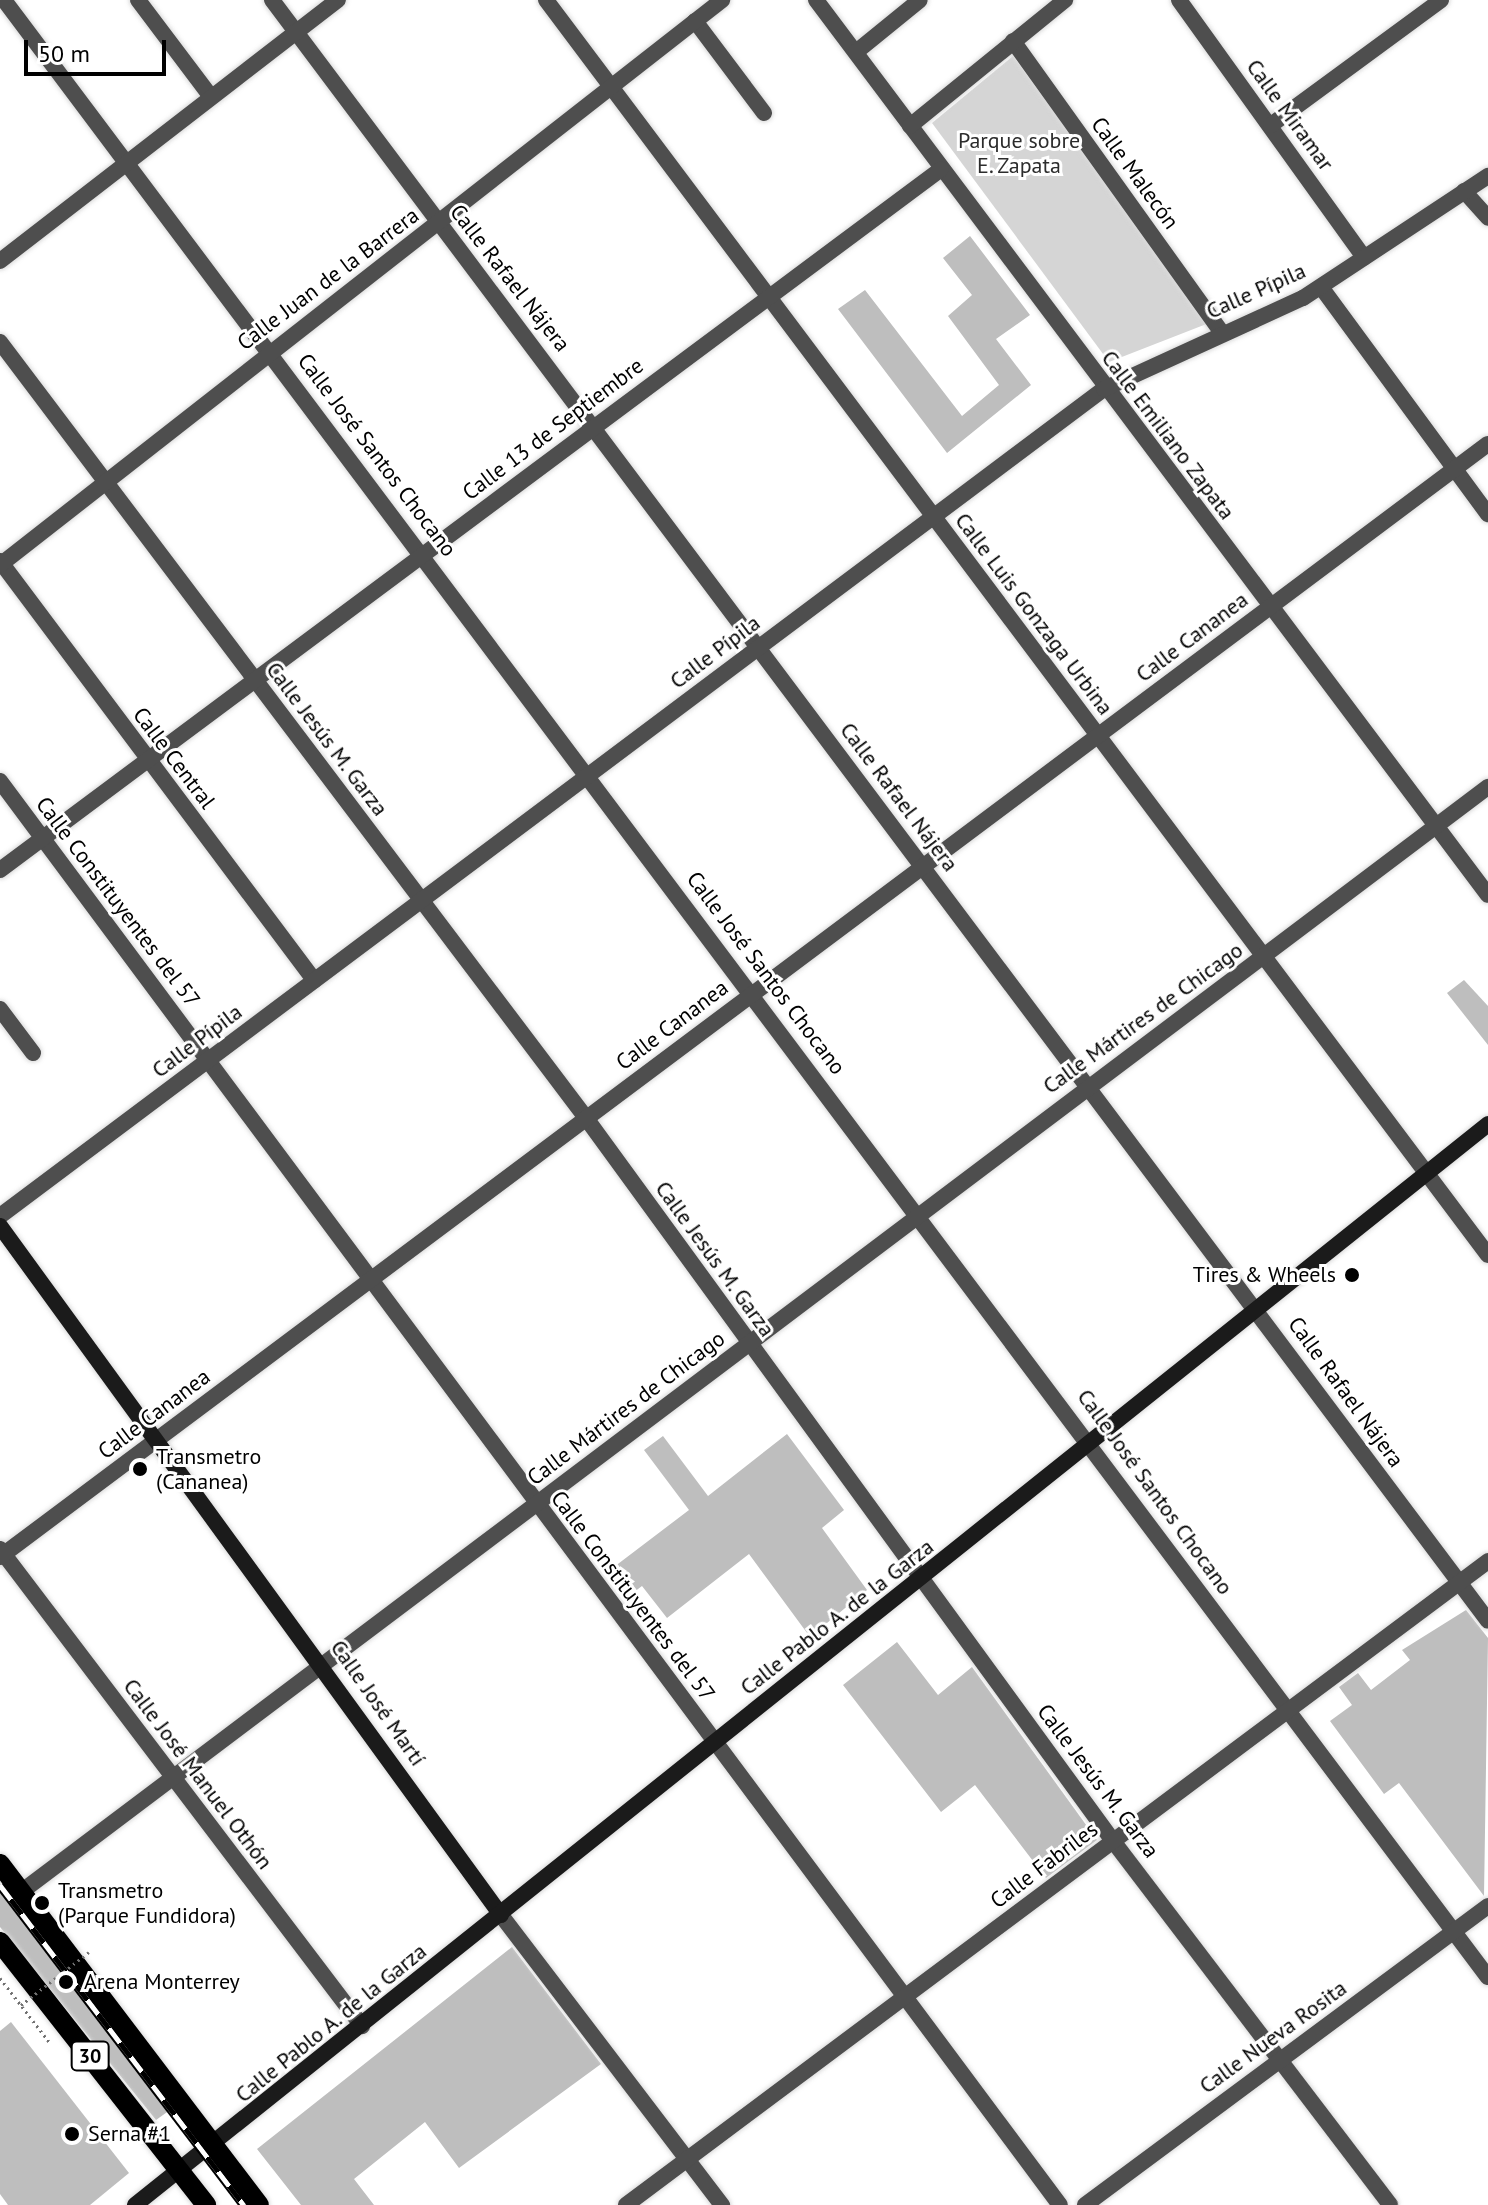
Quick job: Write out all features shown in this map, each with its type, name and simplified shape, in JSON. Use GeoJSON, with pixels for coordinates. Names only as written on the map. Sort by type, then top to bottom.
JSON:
{"type":"FeatureCollection","features":[{"type":"Feature","properties":{"kind":"main road","name":"30"},"geometry":{"type":"LineString","coordinates":[[0,1864],[259,2205]]}},
{"type":"Feature","properties":{"kind":"main road","name":"30"},"geometry":{"type":"LineString","coordinates":[[0,1942],[206,2205]]}},
{"type":"Feature","properties":{"kind":"street","name":"Calle José Santos Chocano"},"geometry":{"type":"LineString","coordinates":[[4,0],[920,1212],[1288,1712],[1488,1977]]}},
{"type":"Feature","properties":{"kind":"street"},"geometry":{"type":"LineString","coordinates":[[138,0],[211,97]]}},
{"type":"Feature","properties":{"kind":"street","name":"Calle Rafael Nájera"},"geometry":{"type":"LineString","coordinates":[[272,0],[596,424],[1488,1621]]}},
{"type":"Feature","properties":{"kind":"street"},"geometry":{"type":"LineString","coordinates":[[0,261],[338,0]]}},
{"type":"Feature","properties":{"kind":"street","name":"Calle Luis Gonzaga Urbina"},"geometry":{"type":"LineString","coordinates":[[546,0],[1488,1255]]}},
{"type":"Feature","properties":{"kind":"street","name":"Calle Juan de la Barrera"},"geometry":{"type":"LineString","coordinates":[[1,563],[270,350],[439,222],[609,85],[722,0]]}},
{"type":"Feature","properties":{"kind":"street","name":"Calle Emiliano Zapata"},"geometry":{"type":"LineString","coordinates":[[816,0],[1104,389],[1488,895]]}},
{"type":"Feature","properties":{"kind":"street"},"geometry":{"type":"LineString","coordinates":[[856,52],[920,0]]}},
{"type":"Feature","properties":{"kind":"street"},"geometry":{"type":"LineString","coordinates":[[910,126],[1065,0]]}},
{"type":"Feature","properties":{"kind":"street","name":"Calle Miramar"},"geometry":{"type":"LineString","coordinates":[[1179,0],[1364,257]]}},
{"type":"Feature","properties":{"kind":"street"},"geometry":{"type":"LineString","coordinates":[[1271,125],[1441,0]]}},
{"type":"Feature","properties":{"kind":"street"},"geometry":{"type":"LineString","coordinates":[[695,21],[764,113]]}},
{"type":"Feature","properties":{"kind":"street","name":"Calle Malecón"},"geometry":{"type":"LineString","coordinates":[[1013,41],[1221,331]]}},
{"type":"Feature","properties":{"kind":"street","name":"Calle 13 de Septiembre"},"geometry":{"type":"LineString","coordinates":[[0,870],[941,169]]}},
{"type":"Feature","properties":{"kind":"street","name":"Calle Pípila"},"geometry":{"type":"LineString","coordinates":[[0,1216],[1104,389],[1221,331],[1321,287],[1488,176]]}},
{"type":"Feature","properties":{"kind":"street"},"geometry":{"type":"LineString","coordinates":[[1464,191],[1488,218]]}},
{"type":"Feature","properties":{"kind":"street"},"geometry":{"type":"LineString","coordinates":[[1321,287],[1452,472],[1488,514]]}},
{"type":"Feature","properties":{"kind":"street","name":"Calle Jesús M. Garza"},"geometry":{"type":"LineString","coordinates":[[0,342],[586,1118],[1113,1841],[1390,2205]]}},
{"type":"Feature","properties":{"kind":"street","name":"Calle Cananea"},"geometry":{"type":"LineString","coordinates":[[1,1553],[1488,444]]}},
{"type":"Feature","properties":{"kind":"street","name":"Calle Central"},"geometry":{"type":"LineString","coordinates":[[1,563],[314,980]]}},
{"type":"Feature","properties":{"kind":"street","name":"Calle Constituyentes del 57"},"geometry":{"type":"LineString","coordinates":[[0,781],[1060,2205]]}},
{"type":"Feature","properties":{"kind":"street","name":"Calle Mártires de Chicago"},"geometry":{"type":"LineString","coordinates":[[21,1892],[1088,1085],[1488,787]]}},
{"type":"Feature","properties":{"kind":"street"},"geometry":{"type":"LineString","coordinates":[[0,1009],[33,1053]]}},
{"type":"Feature","properties":{"kind":"street","name":"Calle Pablo A. de la Garza"},"geometry":{"type":"LineString","coordinates":[[214,2145],[714,1741],[1092,1444],[1488,1124]]}},
{"type":"Feature","properties":{"kind":"street","name":"Calle José Martí"},"geometry":{"type":"LineString","coordinates":[[0,1226],[323,1663],[501,1915],[722,2205]]}},
{"type":"Feature","properties":{"kind":"street","name":"Calle José Manuel Othón"},"geometry":{"type":"LineString","coordinates":[[1,1553],[362,2026]]}},
{"type":"Feature","properties":{"kind":"street","name":"Calle Fabriles"},"geometry":{"type":"LineString","coordinates":[[626,2205],[1488,1561]]}},
{"type":"Feature","properties":{"kind":"street","name":"Calle Nueva Rosita"},"geometry":{"type":"LineString","coordinates":[[1085,2205],[1488,1906]]}},
{"type":"Feature","properties":{"kind":"street"},"geometry":{"type":"LineString","coordinates":[[135,2205],[214,2145]]}},
{"type":"Feature","properties":{"kind":"path"},"geometry":{"type":"LineString","coordinates":[[21,2005],[89,1952]]}},
{"type":"Feature","properties":{"kind":"path"},"geometry":{"type":"LineString","coordinates":[[0,1978],[50,2043]]}},
{"type":"Feature","properties":{"kind":"green space","name":"Parque sobre E. Zapata"},"geometry":{"type":"Polygon","coordinates":[[[1013,56],[1209,323],[1109,362],[932,123],[1013,56]]]}},
{"type":"Feature","properties":{"kind":"building"},"geometry":{"type":"Polygon","coordinates":[[[970,236],[1030,315],[996,339],[1031,385],[947,453],[838,309],[865,290],[962,416],[999,385],[948,316],[972,295],[943,258],[970,236]]]}},
{"type":"Feature","properties":{"kind":"building"},"geometry":{"type":"Polygon","coordinates":[[[1464,980],[1488,1006],[1488,1045],[1447,993],[1464,980]]]}},
{"type":"Feature","properties":{"kind":"building"},"geometry":{"type":"Polygon","coordinates":[[[787,1434],[844,1510],[822,1528],[867,1590],[810,1637],[749,1554],[667,1618],[642,1586],[630,1595],[610,1570],[689,1510],[644,1450],[663,1436],[708,1496],[787,1434]]]}},
{"type":"Feature","properties":{"kind":"building"},"geometry":{"type":"Polygon","coordinates":[[[1466,1610],[1488,1638],[1484,1896],[1399,1783],[1384,1794],[1330,1721],[1352,1705],[1339,1687],[1358,1673],[1371,1690],[1410,1660],[1402,1650],[1466,1610]]]}},
{"type":"Feature","properties":{"kind":"building"},"geometry":{"type":"Polygon","coordinates":[[[897,1642],[938,1695],[972,1667],[1097,1840],[1046,1878],[975,1785],[941,1812],[843,1685],[897,1642]]]}},
{"type":"Feature","properties":{"kind":"building"},"geometry":{"type":"Polygon","coordinates":[[[0,1886],[170,2110],[156,2120],[0,1927],[0,1886]]]}},
{"type":"Feature","properties":{"kind":"building"},"geometry":{"type":"Polygon","coordinates":[[[512,1947],[601,2064],[459,2168],[425,2122],[354,2179],[374,2205],[301,2205],[257,2149],[512,1947]]]}},
{"type":"Feature","properties":{"kind":"building"},"geometry":{"type":"Polygon","coordinates":[[[11,2022],[129,2173],[90,2205],[8,2205],[0,2194],[0,2031],[11,2022]]]}},
{"type":"Feature","properties":{"kind":"railway"},"geometry":{"type":"LineString","coordinates":[[0,1885],[244,2205]]}},
{"type":"Feature","properties":{"kind":"place","name":"Tires & Wheels"},"geometry":{"type":"Point","coordinates":[1352,1275]}},
{"type":"Feature","properties":{"kind":"place","name":"Transmetro (Cananea)"},"geometry":{"type":"Point","coordinates":[140,1469]}},
{"type":"Feature","properties":{"kind":"place","name":"Transmetro (Parque Fundidora)"},"geometry":{"type":"Point","coordinates":[42,1903]}},
{"type":"Feature","properties":{"kind":"place","name":"Arena Monterrey"},"geometry":{"type":"Point","coordinates":[66,1982]}},
{"type":"Feature","properties":{"kind":"place","name":"Serna #1"},"geometry":{"type":"Point","coordinates":[72,2134]}}]}
